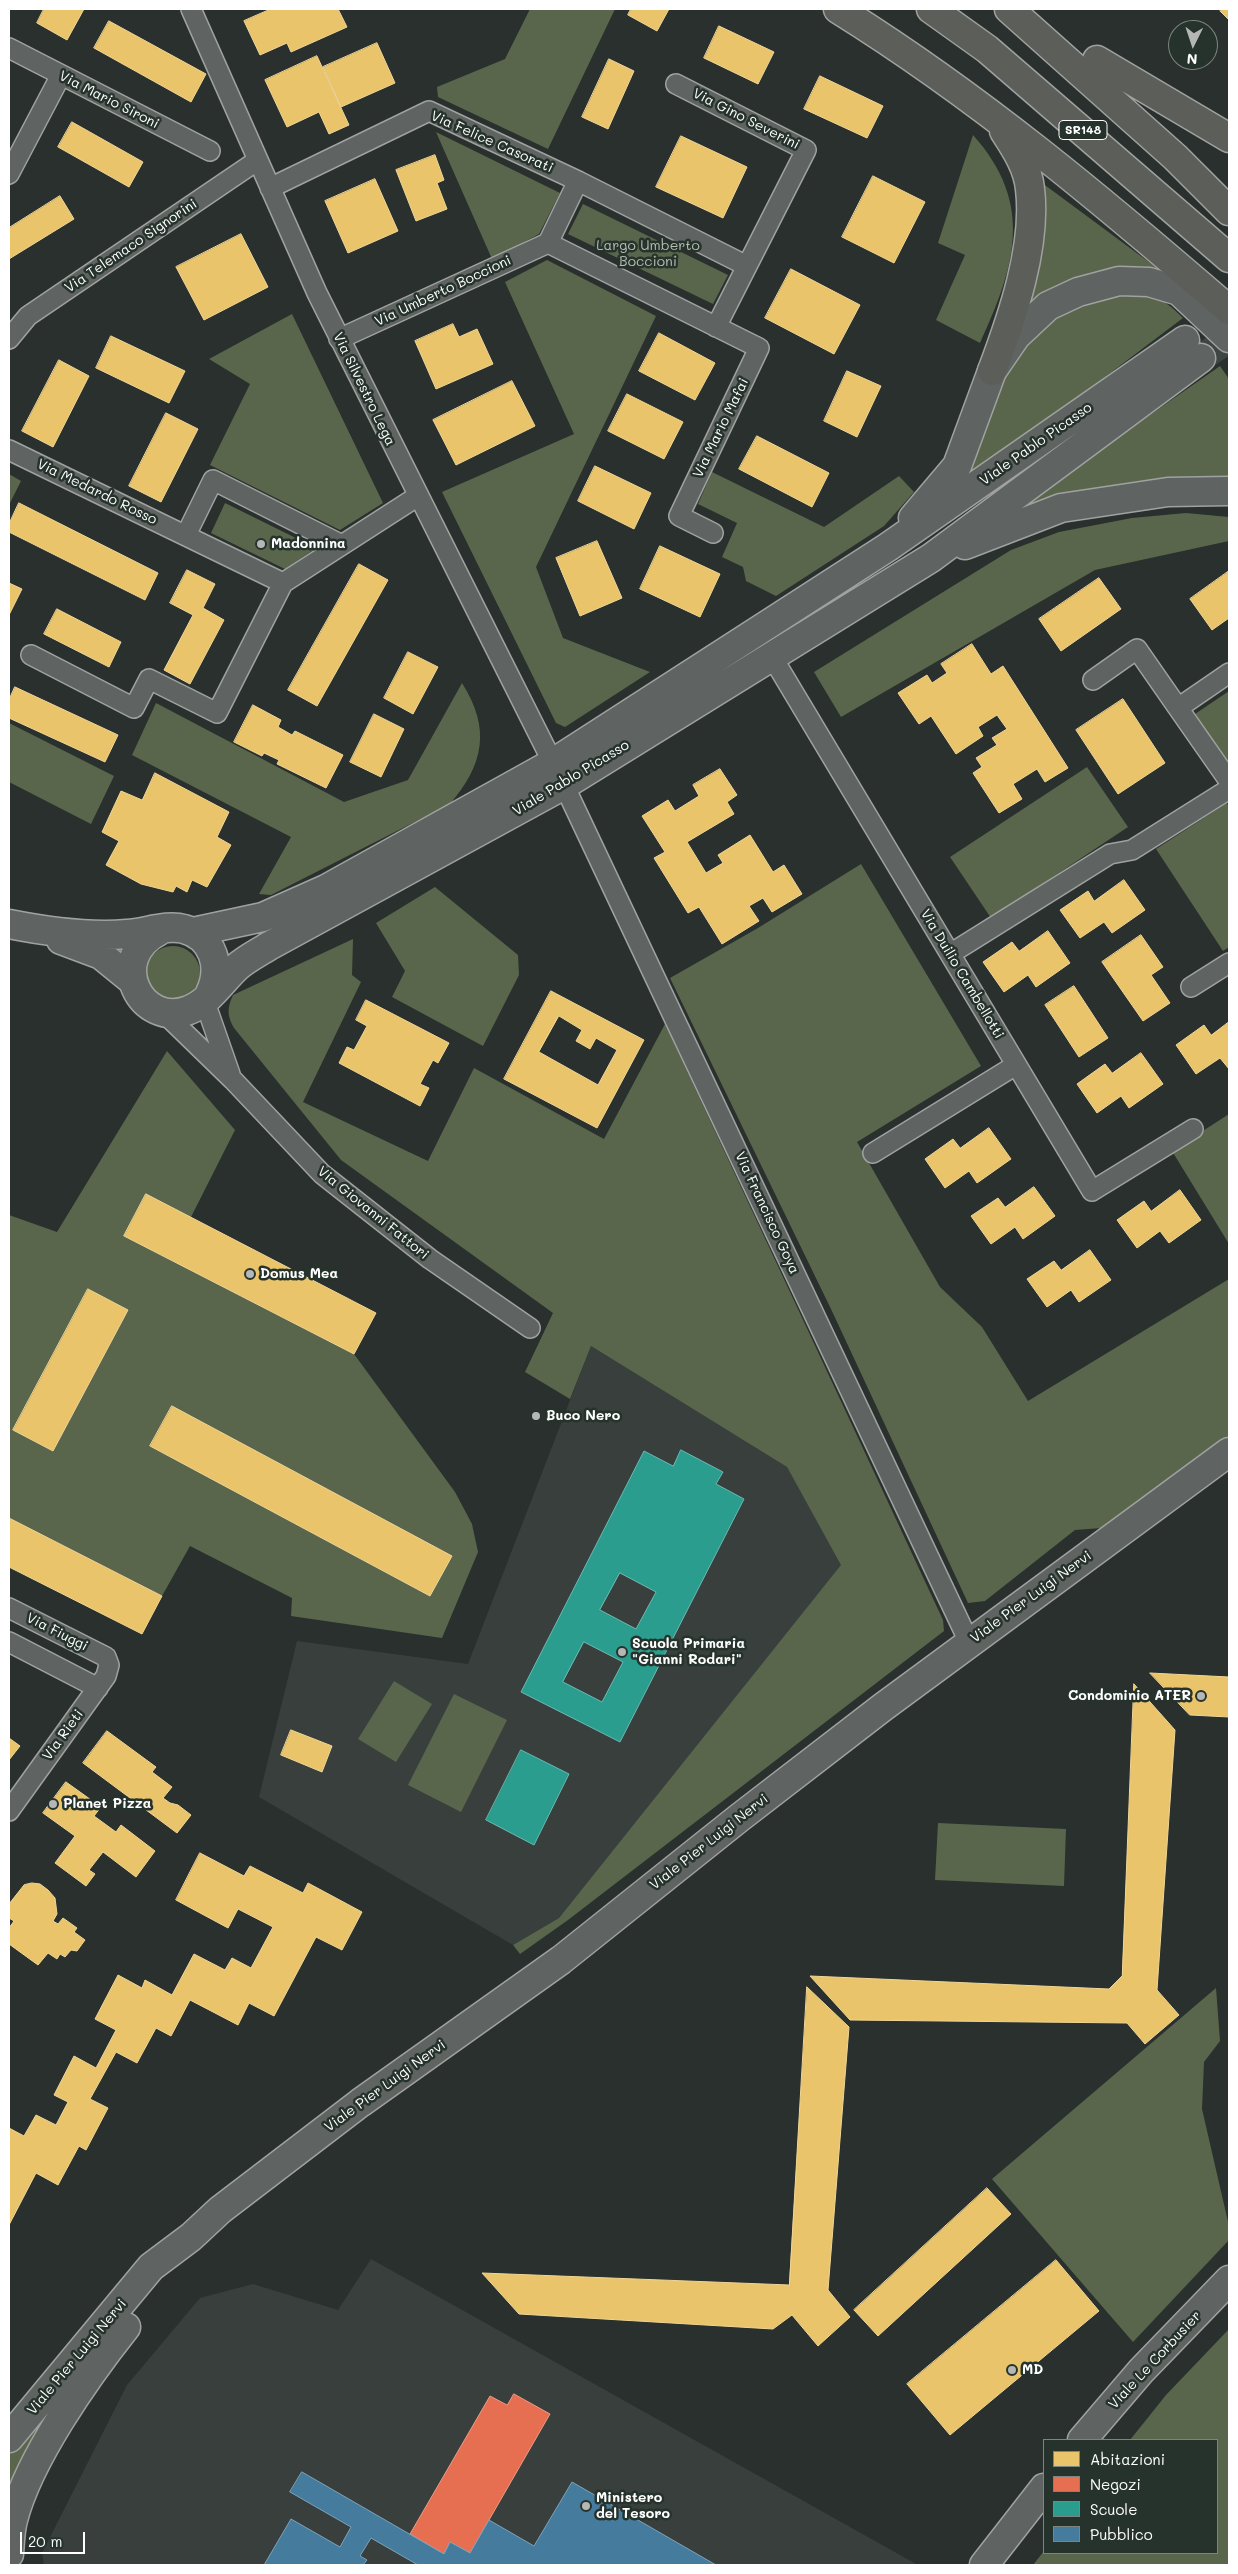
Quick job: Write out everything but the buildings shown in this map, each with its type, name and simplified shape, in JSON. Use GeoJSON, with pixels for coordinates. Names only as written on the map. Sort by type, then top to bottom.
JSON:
{"type":"FeatureCollection","features":[{"type":"Feature","properties":{"kind":"main road"},"geometry":{"type":"LineString","coordinates":[[838,9],[894,44],[993,115],[1120,216],[1229,310]]}},
{"type":"Feature","properties":{"kind":"main road","name":"SR148"},"geometry":{"type":"LineString","coordinates":[[931,9],[987,49],[1229,258]]}},
{"type":"Feature","properties":{"kind":"main road"},"geometry":{"type":"LineString","coordinates":[[1009,9],[1175,157],[1229,211]]}},
{"type":"Feature","properties":{"kind":"main road"},"geometry":{"type":"LineString","coordinates":[[1025,9],[1044,20],[1097,60],[1229,138]]}},
{"type":"Feature","properties":{"kind":"main road"},"geometry":{"type":"LineString","coordinates":[[1097,60],[1229,188]]}},
{"type":"Feature","properties":{"kind":"main road"},"geometry":{"type":"LineString","coordinates":[[992,371],[1008,329],[1029,241],[1030,188],[1021,156],[993,115]]}},
{"type":"Feature","properties":{"kind":"street","name":"Via Silvestro Lega"},"geometry":{"type":"LineString","coordinates":[[191,9],[339,340],[558,774]]}},
{"type":"Feature","properties":{"kind":"street","name":"Via Mario Sironi"},"geometry":{"type":"LineString","coordinates":[[9,48],[210,151]]}},
{"type":"Feature","properties":{"kind":"street"},"geometry":{"type":"LineString","coordinates":[[9,174],[61,75]]}},
{"type":"Feature","properties":{"kind":"street","name":"Via Gino Severini"},"geometry":{"type":"LineString","coordinates":[[676,84],[806,150],[747,266]]}},
{"type":"Feature","properties":{"kind":"street","name":"Via Felice Casorati"},"geometry":{"type":"LineString","coordinates":[[270,188],[429,111],[578,181]]}},
{"type":"Feature","properties":{"kind":"street","name":"Via Telemaco Signorini"},"geometry":{"type":"LineString","coordinates":[[9,338],[28,316],[258,160]]}},
{"type":"Feature","properties":{"kind":"street"},"geometry":{"type":"LineString","coordinates":[[578,181],[747,266],[716,327],[548,242],[578,181]]}},
{"type":"Feature","properties":{"kind":"street","name":"Via Umberto Boccioni"},"geometry":{"type":"LineString","coordinates":[[339,340],[548,242]]}},
{"type":"Feature","properties":{"kind":"street","name":"Viale Pablo Picasso"},"geometry":{"type":"LineString","coordinates":[[888,547],[957,466],[992,371],[1016,336],[1048,306],[1078,292],[1119,281],[1149,282],[1179,291],[1200,308]]}},
{"type":"Feature","properties":{"kind":"street"},"geometry":{"type":"LineString","coordinates":[[1200,308],[1229,338]]}},
{"type":"Feature","properties":{"kind":"street"},"geometry":{"type":"LineString","coordinates":[[1200,308],[1229,348]]}},
{"type":"Feature","properties":{"kind":"street","name":"Via Mario Mafai"},"geometry":{"type":"LineString","coordinates":[[713,533],[679,516],[759,348],[716,327]]}},
{"type":"Feature","properties":{"kind":"street","name":"Viale Pablo Picasso"},"geometry":{"type":"LineString","coordinates":[[15,925],[101,955],[133,981],[138,994],[146,1002],[162,1011],[177,1013],[189,1010],[206,998],[239,965],[269,946],[558,774],[771,655],[931,558],[1193,349],[888,547],[558,774],[326,889],[263,917],[193,932],[176,928],[126,934],[103,934],[15,925]]}},
{"type":"Feature","properties":{"kind":"street","name":"Via Medardo Rosso"},"geometry":{"type":"LineString","coordinates":[[9,450],[186,534],[283,583]]}},
{"type":"Feature","properties":{"kind":"street"},"geometry":{"type":"LineString","coordinates":[[186,534],[213,480],[342,545]]}},
{"type":"Feature","properties":{"kind":"street","name":"Viale Pablo Picasso"},"geometry":{"type":"LineString","coordinates":[[931,558],[1061,508],[1168,492],[1229,491]]}},
{"type":"Feature","properties":{"kind":"street"},"geometry":{"type":"LineString","coordinates":[[31,655],[134,708],[149,679],[217,713],[283,583],[418,496]]}},
{"type":"Feature","properties":{"kind":"street"},"geometry":{"type":"LineString","coordinates":[[1093,680],[1137,649],[1229,781]]}},
{"type":"Feature","properties":{"kind":"street","name":"Via Duilio Cambellotti"},"geometry":{"type":"LineString","coordinates":[[771,655],[1092,1191],[1193,1130]]}},
{"type":"Feature","properties":{"kind":"street"},"geometry":{"type":"LineString","coordinates":[[1178,708],[1229,672]]}},
{"type":"Feature","properties":{"kind":"street","name":"Via Francisco Goya"},"geometry":{"type":"LineString","coordinates":[[558,774],[969,1642]]}},
{"type":"Feature","properties":{"kind":"street"},"geometry":{"type":"LineString","coordinates":[[950,954],[1110,854],[1132,850],[1229,789]]}},
{"type":"Feature","properties":{"kind":"street"},"geometry":{"type":"LineString","coordinates":[[133,981],[132,962],[138,948],[150,935],[159,931]]}},
{"type":"Feature","properties":{"kind":"street"},"geometry":{"type":"LineString","coordinates":[[193,932],[208,945],[214,954],[217,975],[206,998]]}},
{"type":"Feature","properties":{"kind":"street"},"geometry":{"type":"LineString","coordinates":[[1191,987],[1229,964]]}},
{"type":"Feature","properties":{"kind":"street","name":"Via Giovanni Fattori"},"geometry":{"type":"LineString","coordinates":[[206,998],[206,1008],[233,1080]]}},
{"type":"Feature","properties":{"kind":"street","name":"Via Giovanni Fattori"},"geometry":{"type":"LineString","coordinates":[[162,1011],[233,1080],[322,1174],[430,1259],[530,1328]]}},
{"type":"Feature","properties":{"kind":"street"},"geometry":{"type":"LineString","coordinates":[[872,1153],[1016,1065]]}},
{"type":"Feature","properties":{"kind":"street","name":"Viale Pier Luigi Nervi"},"geometry":{"type":"LineString","coordinates":[[9,2438],[152,2267],[191,2237],[220,2210],[360,2103],[561,1960],[739,1818],[969,1642],[1229,1452]]}},
{"type":"Feature","properties":{"kind":"street","name":"Via Fiuggi"},"geometry":{"type":"LineString","coordinates":[[9,1608],[106,1657]]}},
{"type":"Feature","properties":{"kind":"street"},"geometry":{"type":"LineString","coordinates":[[9,1642],[98,1688]]}},
{"type":"Feature","properties":{"kind":"street","name":"Via Rieti"},"geometry":{"type":"LineString","coordinates":[[9,1811],[106,1676],[109,1665],[106,1657]]}},
{"type":"Feature","properties":{"kind":"street","name":"Viale Pier Luigi Nervi"},"geometry":{"type":"LineString","coordinates":[[9,2554],[13,2520],[39,2459],[68,2409],[107,2352],[165,2280],[191,2237]]}},
{"type":"Feature","properties":{"kind":"street","name":"Viale Le Corbusier"},"geometry":{"type":"LineString","coordinates":[[1083,2439],[1141,2371],[1229,2280]]}},
{"type":"Feature","properties":{"kind":"street"},"geometry":{"type":"LineString","coordinates":[[984,2565],[1043,2489]]}},
{"type":"Feature","properties":{"kind":"shaded area","name":"Scuola Primaria \"Gianni Rodari\""},"geometry":{"type":"Polygon","coordinates":[[[591,1346],[787,1467],[842,1565],[559,1918],[513,1945],[259,1797],[297,1641],[468,1664],[591,1346]]]}},
{"type":"Feature","properties":{"kind":"shaded area","name":"Ministero del Tesoro"},"geometry":{"type":"Polygon","coordinates":[[[371,2259],[918,2565],[44,2565],[42,2553],[127,2385],[200,2298],[253,2284],[338,2310],[371,2259]]]}},
{"type":"Feature","properties":{"kind":"green space"},"geometry":{"type":"Polygon","coordinates":[[[530,9],[615,9],[548,149],[438,97],[437,87],[505,59],[530,9]]]}},
{"type":"Feature","properties":{"kind":"green space"},"geometry":{"type":"Polygon","coordinates":[[[436,132],[560,193],[539,234],[492,259],[436,132]]]}},
{"type":"Feature","properties":{"kind":"green space"},"geometry":{"type":"Polygon","coordinates":[[[973,135],[993,161],[1005,186],[1012,211],[1013,236],[1010,262],[1002,288],[980,343],[936,320],[965,255],[938,243],[973,135]]]}},
{"type":"Feature","properties":{"kind":"green space"},"geometry":{"type":"Polygon","coordinates":[[[1030,174],[1184,288],[1148,281],[1026,321],[1030,174]]]}},
{"type":"Feature","properties":{"kind":"green space","name":"Largo Umberto Boccioni"},"geometry":{"type":"Polygon","coordinates":[[[583,204],[728,275],[713,304],[568,234],[583,204]]]}},
{"type":"Feature","properties":{"kind":"green space"},"geometry":{"type":"Polygon","coordinates":[[[547,260],[656,316],[536,567],[563,638],[650,672],[565,727],[556,723],[442,492],[574,434],[505,282],[547,260]]]}},
{"type":"Feature","properties":{"kind":"green space"},"geometry":{"type":"Polygon","coordinates":[[[1128,295],[1158,299],[1170,306],[1183,318],[949,495],[1006,375],[1020,352],[1035,333],[1049,320],[1067,310],[1097,300],[1128,295]]]}},
{"type":"Feature","properties":{"kind":"green space"},"geometry":{"type":"Polygon","coordinates":[[[292,314],[383,503],[340,530],[210,465],[250,384],[209,359],[292,314]]]}},
{"type":"Feature","properties":{"kind":"green space"},"geometry":{"type":"Polygon","coordinates":[[[1220,366],[1229,379],[1229,488],[984,531],[1220,366]]]}},
{"type":"Feature","properties":{"kind":"green space"},"geometry":{"type":"Polygon","coordinates":[[[712,472],[824,527],[899,476],[914,492],[884,526],[776,596],[746,581],[743,567],[722,557],[737,523],[698,504],[712,472]]]}},
{"type":"Feature","properties":{"kind":"green space"},"geometry":{"type":"Polygon","coordinates":[[[9,474],[21,481],[9,505],[9,474]]]}},
{"type":"Feature","properties":{"kind":"green space"},"geometry":{"type":"Polygon","coordinates":[[[225,503],[316,548],[285,569],[211,533],[225,503]]]}},
{"type":"Feature","properties":{"kind":"green space"},"geometry":{"type":"Polygon","coordinates":[[[1186,513],[1229,517],[1229,541],[1095,570],[841,717],[814,672],[1011,550],[1059,532],[1132,518],[1186,513]]]}},
{"type":"Feature","properties":{"kind":"green space"},"geometry":{"type":"Polygon","coordinates":[[[462,683],[477,716],[480,746],[470,775],[450,804],[271,895],[259,894],[291,837],[132,755],[156,703],[344,802],[408,780],[462,683]]]}},
{"type":"Feature","properties":{"kind":"green space"},"geometry":{"type":"Polygon","coordinates":[[[1229,691],[1229,765],[1195,714],[1229,691]]]}},
{"type":"Feature","properties":{"kind":"green space"},"geometry":{"type":"Polygon","coordinates":[[[9,723],[114,776],[91,824],[9,782],[9,723]]]}},
{"type":"Feature","properties":{"kind":"green space"},"geometry":{"type":"Polygon","coordinates":[[[1087,767],[1128,827],[991,918],[950,857],[1087,767]]]}},
{"type":"Feature","properties":{"kind":"green space"},"geometry":{"type":"Polygon","coordinates":[[[1227,803],[1229,807],[1229,947],[1223,951],[1156,849],[1227,803]]]}},
{"type":"Feature","properties":{"kind":"green space"},"geometry":{"type":"Polygon","coordinates":[[[861,864],[981,1066],[857,1142],[940,1287],[982,1327],[1028,1401],[1229,1279],[1229,1444],[1115,1527],[1075,1530],[985,1601],[968,1603],[831,1309],[670,978],[758,928],[861,864]]]}},
{"type":"Feature","properties":{"kind":"green space"},"geometry":{"type":"Polygon","coordinates":[[[435,887],[518,955],[519,975],[483,1046],[392,997],[405,971],[376,923],[435,887]]]}},
{"type":"Feature","properties":{"kind":"green space"},"geometry":{"type":"Polygon","coordinates":[[[353,939],[352,975],[361,982],[303,1102],[428,1161],[474,1068],[604,1139],[665,1024],[943,1620],[944,1631],[568,1920],[520,1954],[513,1945],[559,1918],[841,1565],[787,1467],[591,1346],[570,1399],[525,1372],[553,1313],[341,1160],[234,1028],[229,1012],[233,995],[353,939]]]}},
{"type":"Feature","properties":{"kind":"green space"},"geometry":{"type":"Polygon","coordinates":[[[168,946],[178,946],[188,950],[196,958],[200,973],[196,988],[188,996],[178,1000],[168,1000],[158,996],[150,988],[146,978],[146,968],[150,958],[158,950],[168,946]]]}},
{"type":"Feature","properties":{"kind":"green space"},"geometry":{"type":"Polygon","coordinates":[[[167,1051],[235,1130],[191,1217],[124,1236],[354,1354],[455,1492],[472,1524],[478,1552],[442,1638],[291,1616],[292,1598],[190,1546],[162,1596],[9,1518],[9,1215],[57,1232],[167,1051]],[[88,1289],[13,1430],[53,1451],[128,1310],[88,1289]],[[172,1406],[150,1446],[430,1596],[451,1556],[172,1406]]]}},
{"type":"Feature","properties":{"kind":"green space"},"geometry":{"type":"Polygon","coordinates":[[[1229,1114],[1229,1244],[1172,1151],[1229,1114]]]}},
{"type":"Feature","properties":{"kind":"green space"},"geometry":{"type":"Polygon","coordinates":[[[394,1681],[432,1704],[396,1762],[358,1739],[394,1681]]]}},
{"type":"Feature","properties":{"kind":"green space"},"geometry":{"type":"Polygon","coordinates":[[[454,1694],[507,1720],[461,1812],[408,1785],[454,1694]]]}},
{"type":"Feature","properties":{"kind":"green space"},"geometry":{"type":"Polygon","coordinates":[[[938,1823],[1066,1829],[1064,1886],[935,1880],[938,1823]]]}},
{"type":"Feature","properties":{"kind":"green space"},"geometry":{"type":"Polygon","coordinates":[[[1216,1988],[1220,2041],[1204,2062],[1202,2109],[1229,2226],[1229,2240],[1133,2342],[992,2179],[1216,1988]]]}},
{"type":"Feature","properties":{"kind":"green space"},"geometry":{"type":"Polygon","coordinates":[[[1229,2329],[1229,2565],[1033,2565],[1043,2552],[1043,2554],[1218,2554],[1218,2439],[1131,2439],[1166,2395],[1229,2329]]]}},
{"type":"Feature","properties":{"kind":"green space"},"geometry":{"type":"Polygon","coordinates":[[[68,2391],[9,2496],[9,2444],[68,2391]]]}},
{"type":"Feature","properties":{"kind":"tunnel"},"geometry":{"type":"LineString","coordinates":[[1201,358],[1229,339]]}},
{"type":"Feature","properties":{"kind":"place","name":"Madonnina"},"geometry":{"type":"Point","coordinates":[261,544]}},
{"type":"Feature","properties":{"kind":"place","name":"Domus Mea"},"geometry":{"type":"Point","coordinates":[250,1274]}},
{"type":"Feature","properties":{"kind":"place","name":"Buco Nero"},"geometry":{"type":"Point","coordinates":[536,1416]}},
{"type":"Feature","properties":{"kind":"place","name":"Scuola Primaria \"Gianni Rodari\""},"geometry":{"type":"Point","coordinates":[622,1652]}},
{"type":"Feature","properties":{"kind":"place","name":"Condominio ATER"},"geometry":{"type":"Point","coordinates":[1201,1696]}},
{"type":"Feature","properties":{"kind":"place","name":"Planet Pizza"},"geometry":{"type":"Point","coordinates":[53,1804]}},
{"type":"Feature","properties":{"kind":"place","name":"MD"},"geometry":{"type":"Point","coordinates":[1012,2370]}},
{"type":"Feature","properties":{"kind":"place","name":"Ministero del Tesoro"},"geometry":{"type":"Point","coordinates":[586,2506]}}]}
